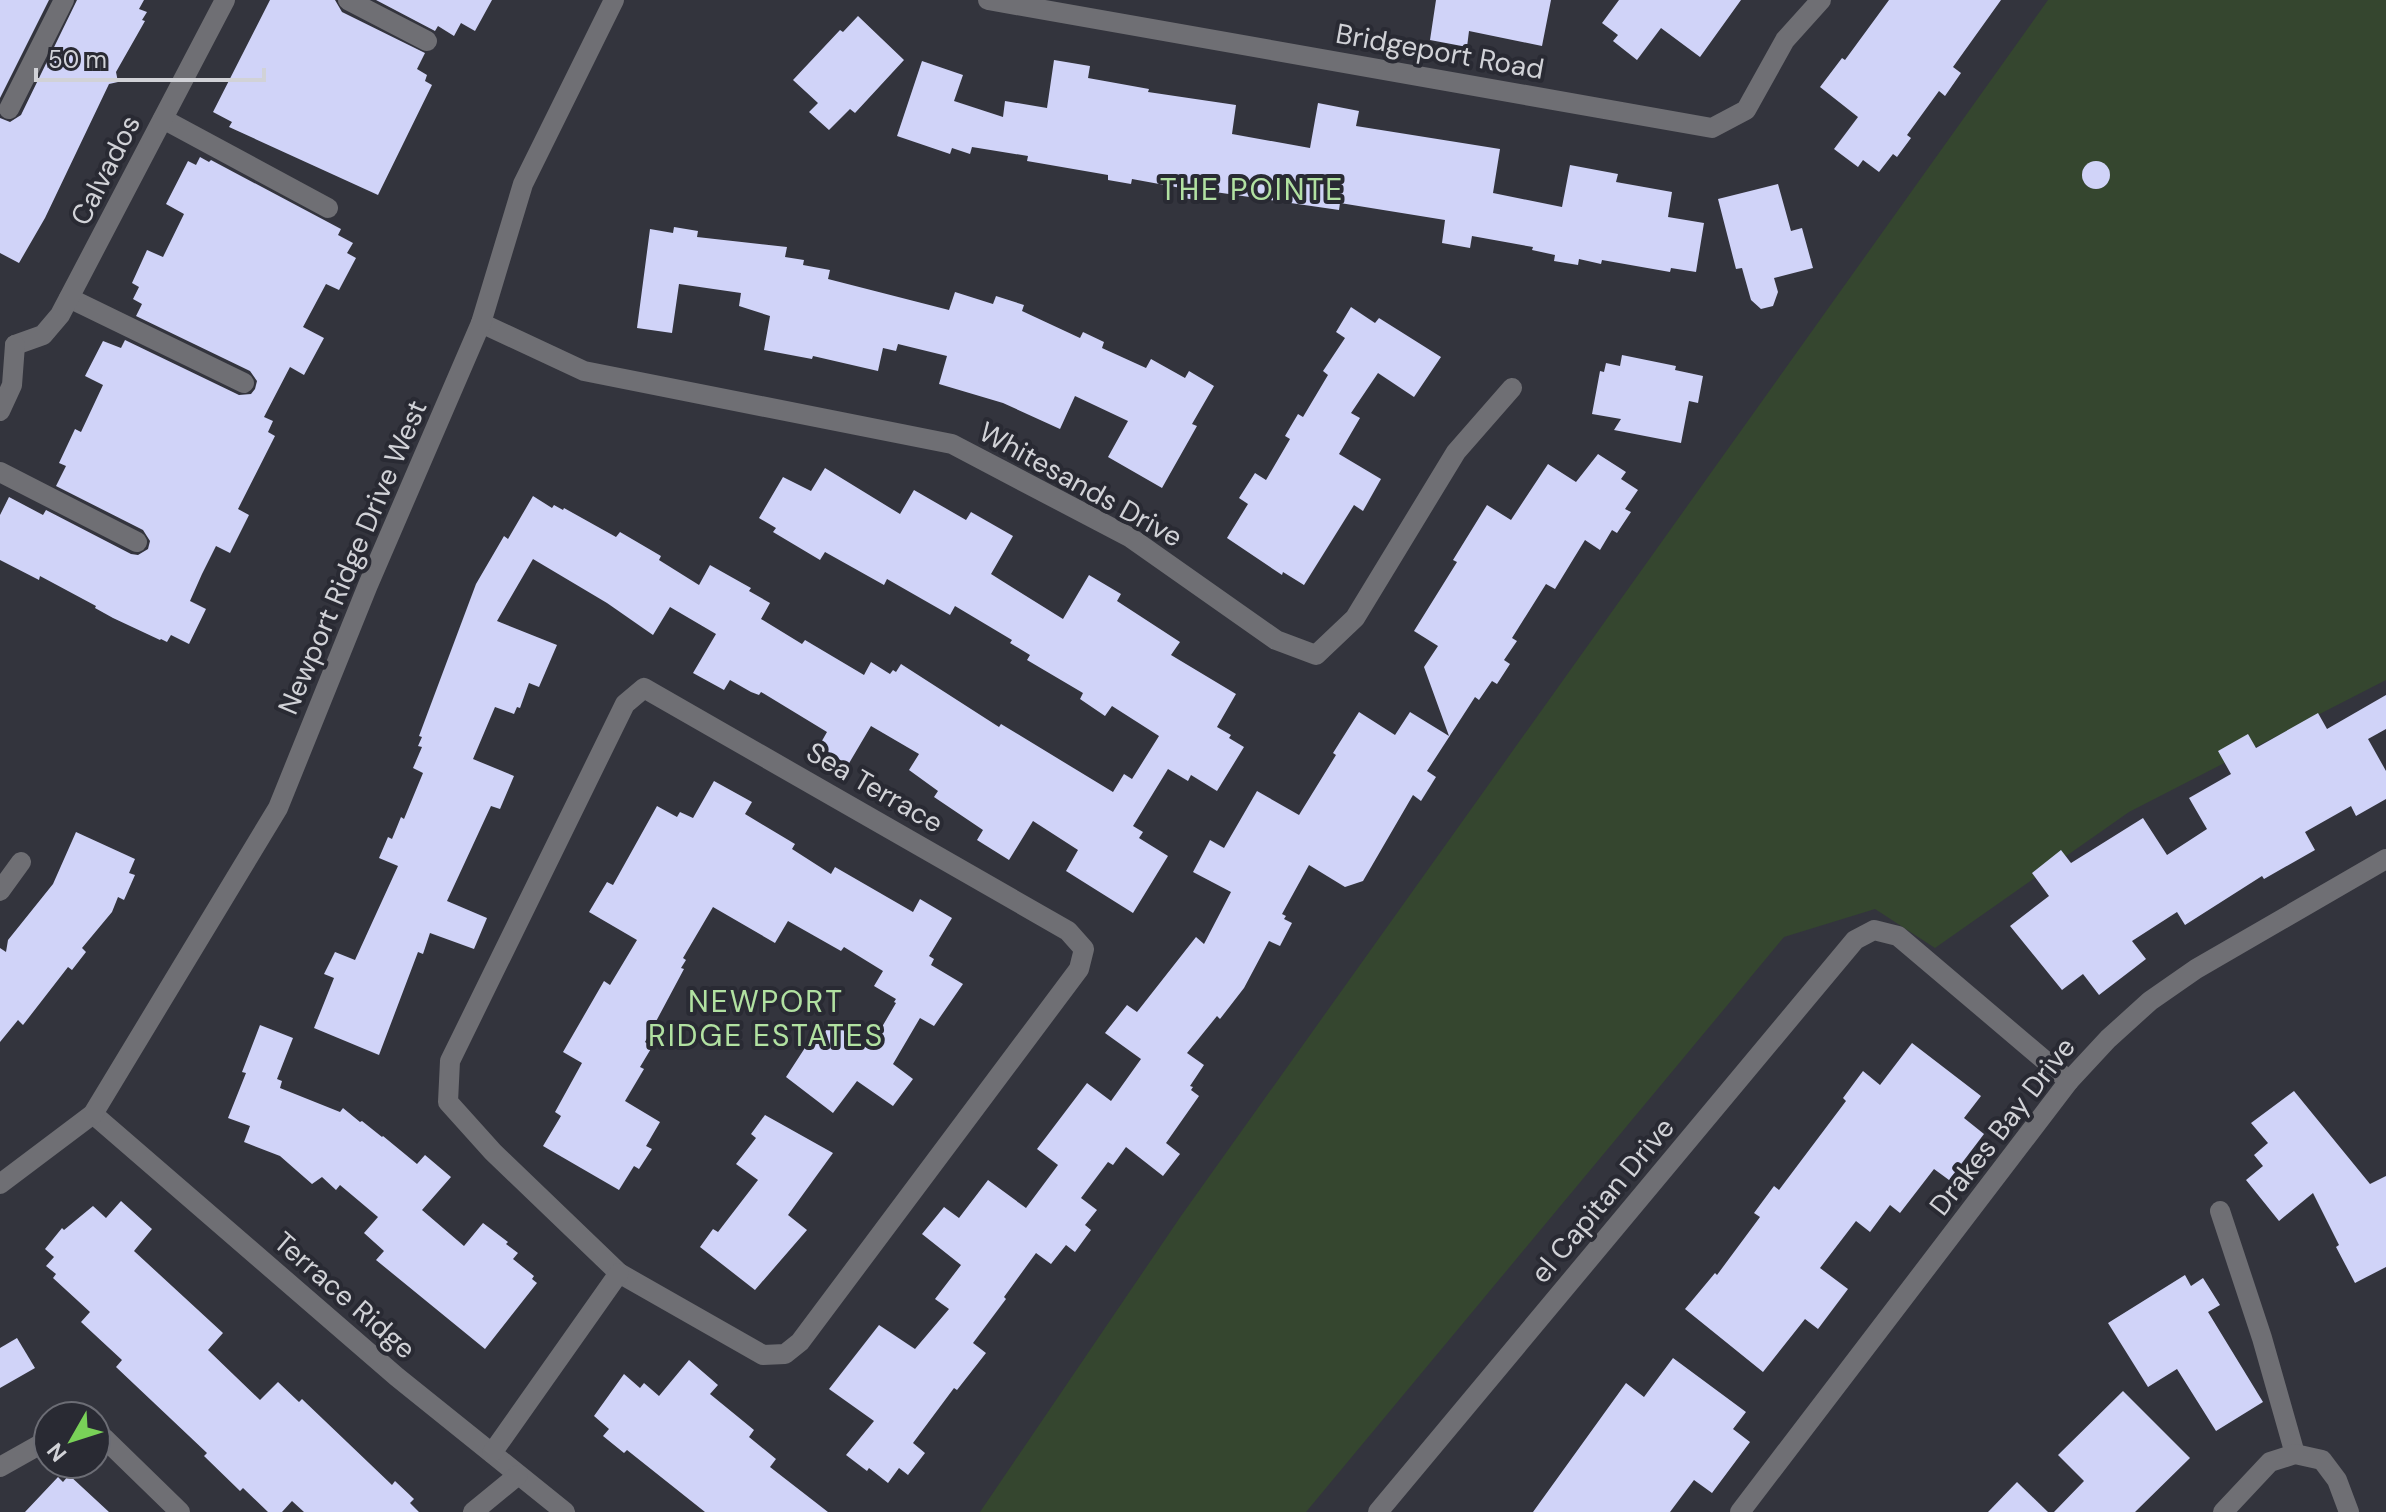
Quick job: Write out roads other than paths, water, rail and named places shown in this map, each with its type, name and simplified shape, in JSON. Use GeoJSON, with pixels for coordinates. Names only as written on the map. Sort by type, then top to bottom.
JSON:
{"type":"FeatureCollection","features":[{"type":"Feature","properties":{"kind":"street"},"geometry":{"type":"LineString","coordinates":[[9,109],[64,0]]}},
{"type":"Feature","properties":{"kind":"street","name":"Calvados"},"geometry":{"type":"LineString","coordinates":[[7,342],[43,335],[60,315],[225,0]]}},
{"type":"Feature","properties":{"kind":"street"},"geometry":{"type":"LineString","coordinates":[[348,0],[427,41]]}},
{"type":"Feature","properties":{"kind":"street","name":"Newport Ridge Drive West"},"geometry":{"type":"LineString","coordinates":[[93,1114],[278,808],[368,585],[481,323],[523,184],[614,0]]}},
{"type":"Feature","properties":{"kind":"street","name":"Bridgeport Road"},"geometry":{"type":"LineString","coordinates":[[988,0],[1712,128],[1746,110],[1785,40],[1821,0]]}},
{"type":"Feature","properties":{"kind":"street"},"geometry":{"type":"LineString","coordinates":[[163,119],[328,208]]}},
{"type":"Feature","properties":{"kind":"street"},"geometry":{"type":"LineString","coordinates":[[69,298],[244,383]]}},
{"type":"Feature","properties":{"kind":"street","name":"Whitesands Drive"},"geometry":{"type":"LineString","coordinates":[[481,323],[584,371],[952,444],[1131,538],[1276,640],[1316,655],[1355,618],[1456,452],[1512,388]]}},
{"type":"Feature","properties":{"kind":"street"},"geometry":{"type":"LineString","coordinates":[[0,411],[12,385],[7,342]]}},
{"type":"Feature","properties":{"kind":"street"},"geometry":{"type":"LineString","coordinates":[[0,472],[137,542]]}},
{"type":"Feature","properties":{"kind":"street","name":"Sea Terrace"},"geometry":{"type":"LineString","coordinates":[[644,688],[1068,931],[1084,949],[1079,969],[800,1342],[785,1354],[763,1355],[619,1273],[493,1152],[448,1102],[450,1061],[625,704],[644,688]]}},
{"type":"Feature","properties":{"kind":"street","name":"Drakes Bay Drive"},"geometry":{"type":"LineString","coordinates":[[1740,1512],[2069,1081],[2108,1039],[2150,1001],[2196,969],[2386,859]]}},
{"type":"Feature","properties":{"kind":"street"},"geometry":{"type":"LineString","coordinates":[[0,891],[21,862]]}},
{"type":"Feature","properties":{"kind":"street","name":"el Capitan Drive"},"geometry":{"type":"LineString","coordinates":[[1378,1512],[1855,940],[1874,930],[1898,936],[2069,1081]]}},
{"type":"Feature","properties":{"kind":"street"},"geometry":{"type":"LineString","coordinates":[[0,1184],[93,1114]]}},
{"type":"Feature","properties":{"kind":"street","name":"Terrace Ridge"},"geometry":{"type":"LineString","coordinates":[[93,1114],[397,1377],[565,1512]]}},
{"type":"Feature","properties":{"kind":"street"},"geometry":{"type":"LineString","coordinates":[[2220,1211],[2262,1338],[2295,1454]]}},
{"type":"Feature","properties":{"kind":"street"},"geometry":{"type":"LineString","coordinates":[[492,1453],[619,1273]]}},
{"type":"Feature","properties":{"kind":"street"},"geometry":{"type":"LineString","coordinates":[[112,1446],[180,1512]]}},
{"type":"Feature","properties":{"kind":"street"},"geometry":{"type":"LineString","coordinates":[[0,1467],[32,1449]]}},
{"type":"Feature","properties":{"kind":"street"},"geometry":{"type":"LineString","coordinates":[[2223,1512],[2270,1462],[2295,1454],[2322,1460],[2337,1480],[2349,1512]]}},
{"type":"Feature","properties":{"kind":"street"},"geometry":{"type":"LineString","coordinates":[[473,1512],[518,1475]]}},
{"type":"Feature","properties":{"kind":"district","name":"THE POINTE"},"geometry":{"type":"Point","coordinates":[1252,190]}},
{"type":"Feature","properties":{"kind":"district","name":"NEWPORT RIDGE ESTATES"},"geometry":{"type":"Point","coordinates":[766,1019]}}]}
